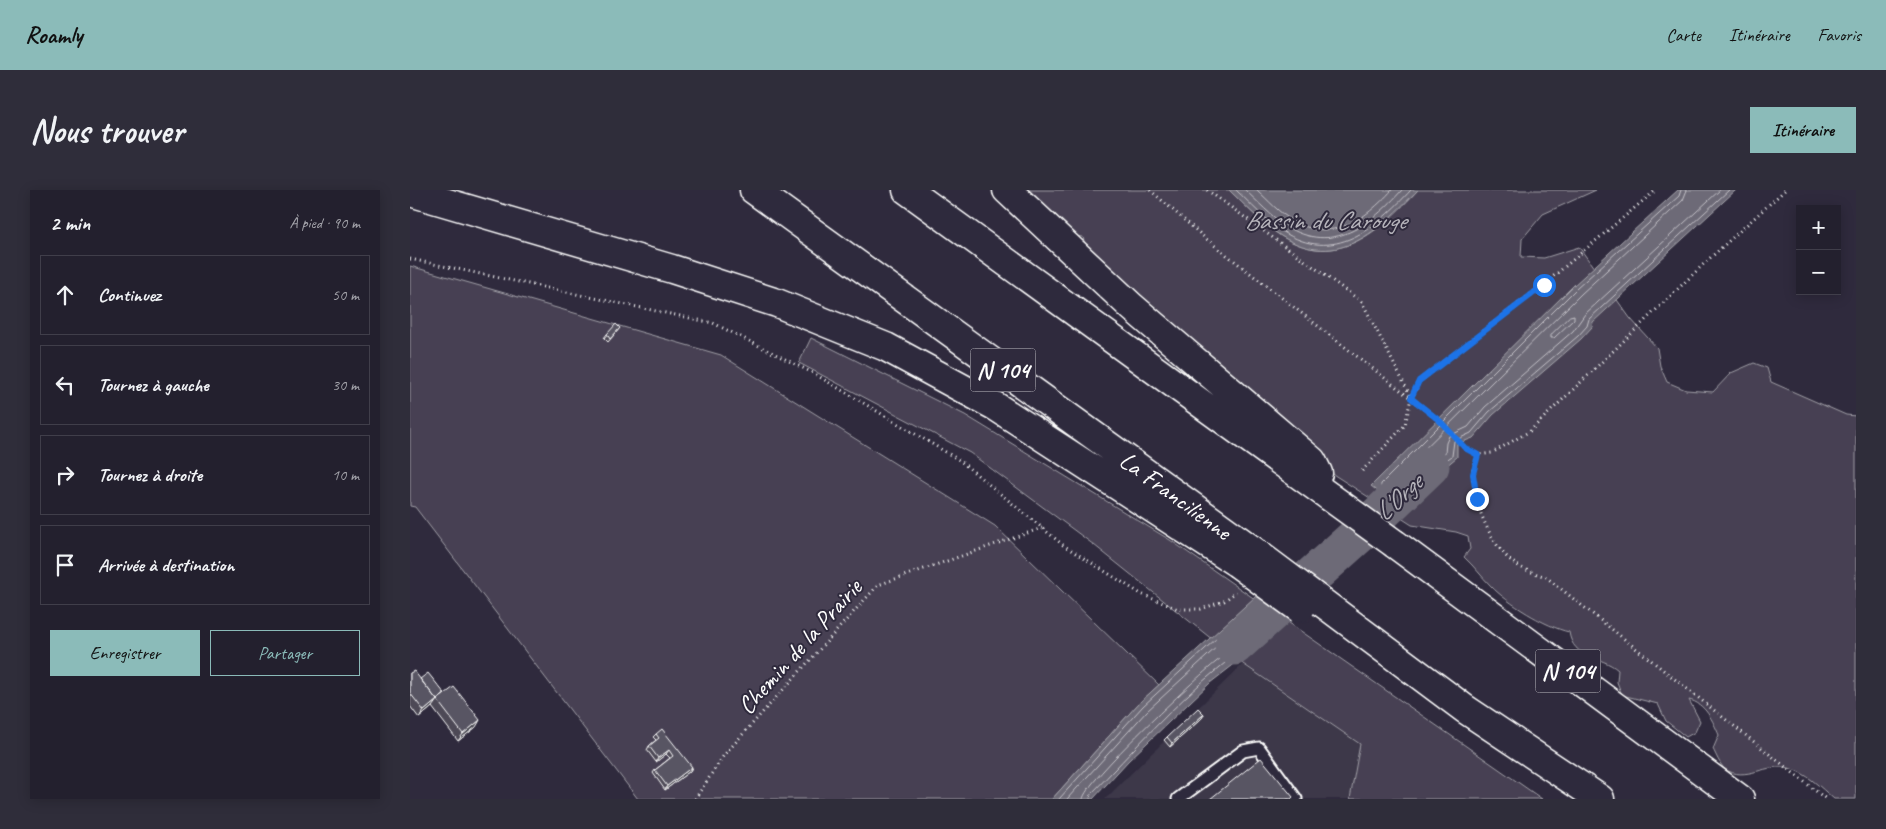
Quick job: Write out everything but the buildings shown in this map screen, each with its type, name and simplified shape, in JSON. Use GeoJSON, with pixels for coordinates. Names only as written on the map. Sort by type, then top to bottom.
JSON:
{"type":"FeatureCollection","features":[{"type":"Feature","properties":{"kind":"highway","name":"La Francilienne"},"geometry":{"type":"LineString","coordinates":[[754,190],[1312,606],[1600,799]]}},
{"type":"Feature","properties":{"kind":"highway","name":"N 104"},"geometry":{"type":"LineString","coordinates":[[907,190],[1395,544],[1740,799]]}},
{"type":"Feature","properties":{"kind":"highway"},"geometry":{"type":"LineString","coordinates":[[1007,190],[1132,307],[1312,461],[1330,497]]}},
{"type":"Feature","properties":{"kind":"highway"},"geometry":{"type":"LineString","coordinates":[[410,192],[672,269],[777,303],[886,347],[995,406],[1244,556]]}},
{"type":"Feature","properties":{"kind":"lane"},"geometry":{"type":"LineString","coordinates":[[1178,799],[1243,751],[1259,748],[1296,799]]}},
{"type":"Feature","properties":{"kind":"path"},"geometry":{"type":"LineString","coordinates":[[1150,190],[1205,238],[1440,421],[1465,448],[1478,455],[1492,453],[1530,431],[1709,259],[1785,190]]}},
{"type":"Feature","properties":{"kind":"path"},"geometry":{"type":"LineString","coordinates":[[1207,190],[1362,302],[1411,398]]}},
{"type":"Feature","properties":{"kind":"path"},"geometry":{"type":"LineString","coordinates":[[1362,471],[1405,425],[1411,398],[1419,381],[1544,285],[1656,190]]}},
{"type":"Feature","properties":{"kind":"path"},"geometry":{"type":"LineString","coordinates":[[410,259],[713,323],[813,372],[959,460],[1063,545],[1141,594],[1178,609],[1201,609],[1224,601],[1236,592]]}},
{"type":"Feature","properties":{"kind":"path"},"geometry":{"type":"LineString","coordinates":[[1478,455],[1473,474],[1477,499],[1485,524],[1501,552],[1514,563],[1546,577],[1826,799]]}},
{"type":"Feature","properties":{"kind":"path","name":"Chemin de la Prairie"},"geometry":{"type":"LineString","coordinates":[[695,799],[724,755],[878,585],[1043,528]]}},
{"type":"Feature","properties":{"kind":"shaded area"},"geometry":{"type":"Polygon","coordinates":[[[1016,190],[1229,190],[1260,220],[1281,236],[1301,246],[1321,249],[1339,248],[1373,232],[1418,190],[1596,190],[1543,214],[1522,239],[1521,257],[1544,258],[1579,247],[1630,318],[1657,348],[1660,366],[1667,382],[1686,390],[1713,392],[1731,373],[1754,363],[1767,368],[1771,382],[1846,415],[1856,416],[1856,799],[1834,799],[1807,777],[1789,768],[1781,767],[1740,774],[1733,773],[1723,767],[1713,749],[1719,735],[1711,719],[1700,705],[1689,700],[1700,721],[1695,732],[1686,737],[1666,721],[1658,704],[1622,695],[1617,682],[1618,670],[1582,652],[1576,648],[1569,632],[1527,614],[1491,586],[1464,557],[1470,549],[1468,536],[1456,532],[1412,525],[1325,469],[1091,268],[1083,237],[1058,235],[1016,190]]]}},
{"type":"Feature","properties":{"kind":"shaded area"},"geometry":{"type":"Polygon","coordinates":[[[410,266],[721,355],[995,526],[1159,685],[1139,703],[1052,799],[638,799],[415,507],[410,506],[410,266]]]}},
{"type":"Feature","properties":{"kind":"shaded area"},"geometry":{"type":"Polygon","coordinates":[[[811,338],[965,415],[1170,540],[1542,799],[1350,799],[1360,744],[1243,664],[1094,545],[970,453],[799,363],[811,338]]]}},
{"type":"Feature","properties":{"kind":"shaded area"},"geometry":{"type":"Polygon","coordinates":[[[1243,664],[1360,744],[1350,799],[1105,799],[1243,664]]]}},
{"type":"Feature","properties":{"kind":"water","name":"Bassin du Carouge"},"geometry":{"type":"Polygon","coordinates":[[[1229,190],[1418,190],[1388,219],[1357,241],[1340,248],[1322,249],[1302,246],[1281,236],[1260,220],[1229,190]]]}},
{"type":"Feature","properties":{"kind":"water"},"geometry":{"type":"Polygon","coordinates":[[[1678,190],[1736,190],[1593,322],[1592,327],[1581,339],[1493,415],[1473,438],[1457,444],[1457,457],[1439,472],[1430,483],[1409,495],[1397,506],[1371,486],[1573,286],[1678,190]]]}},
{"type":"Feature","properties":{"kind":"water"},"geometry":{"type":"Polygon","coordinates":[[[1256,596],[1286,618],[1259,645],[1210,683],[1128,761],[1093,799],[1052,799],[1139,703],[1256,596]]]}},
{"type":"Feature","properties":{"kind":"waterway","name":"L'Orge"},"geometry":{"type":"LineString","coordinates":[[1234,646],[1359,534],[1430,466]]}},
{"type":"Feature","properties":{"kind":"route"},"geometry":{"type":"LineString","coordinates":[[1477,499],[1473,474],[1478,455],[1465,448],[1440,421],[1411,398],[1419,381],[1488,326],[1544,285]]}}]}
